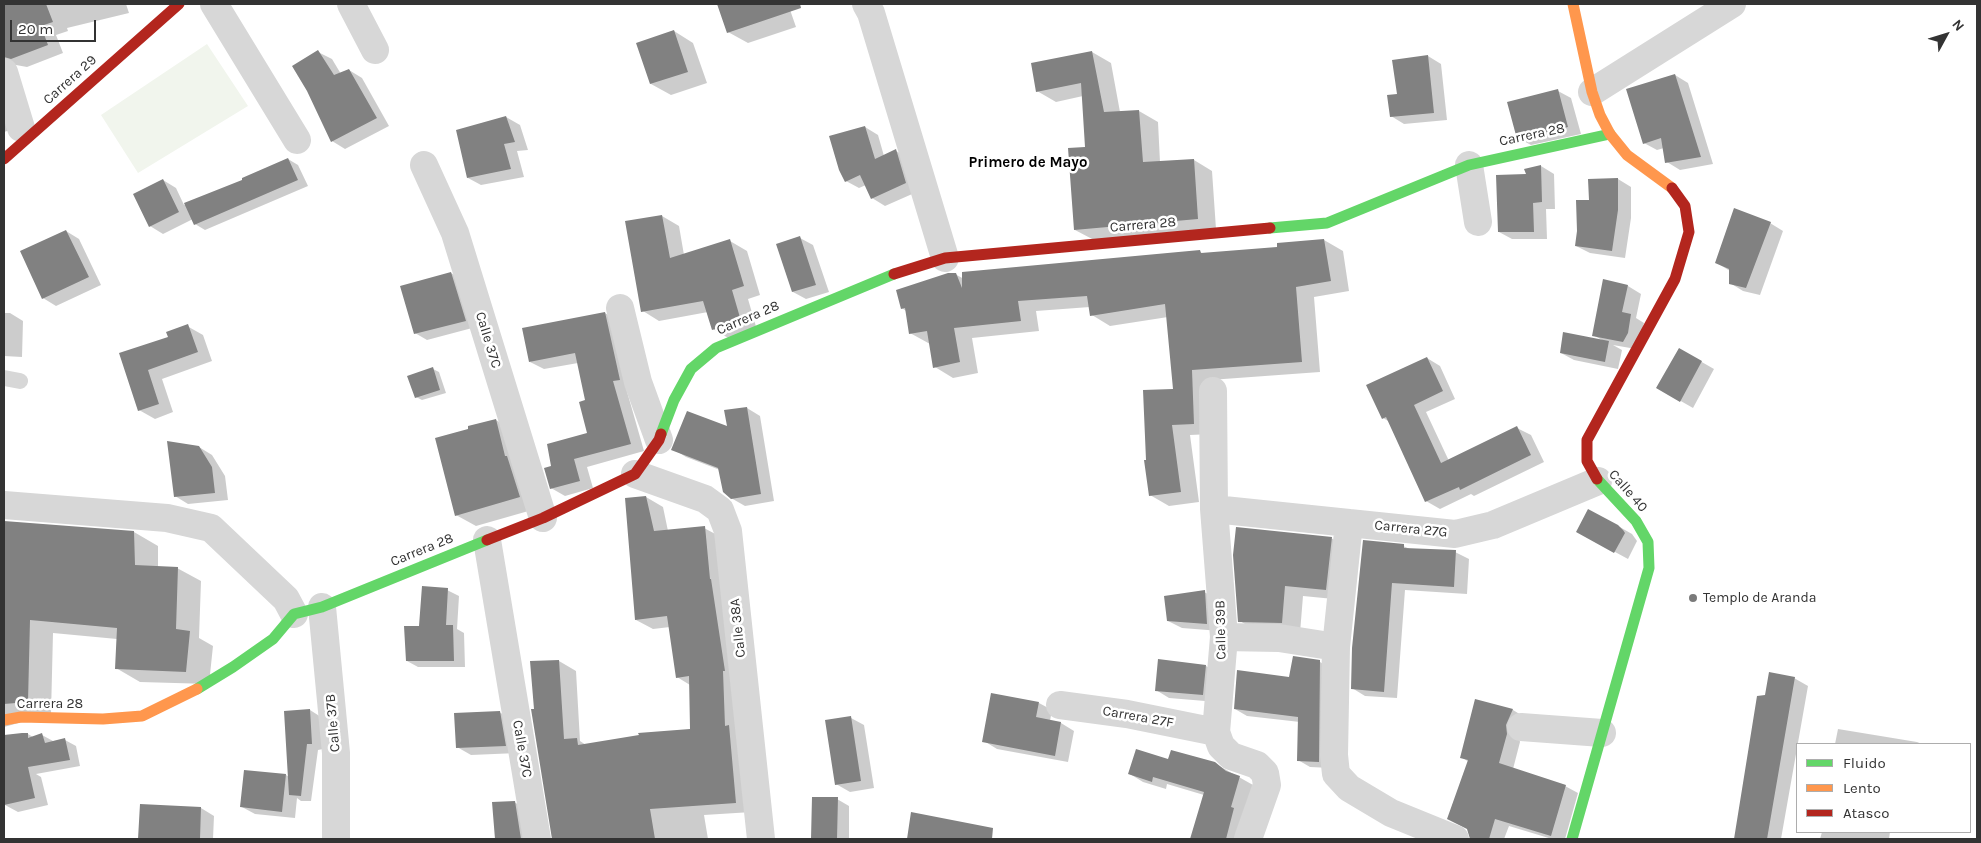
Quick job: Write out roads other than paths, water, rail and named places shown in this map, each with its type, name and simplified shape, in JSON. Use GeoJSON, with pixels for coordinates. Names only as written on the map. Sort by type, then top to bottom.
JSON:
{"type":"FeatureCollection","features":[{"type":"Feature","properties":{"kind":"street","name":"Carrera 29"},"geometry":{"type":"LineString","coordinates":[[16,133],[163,4]]}},
{"type":"Feature","properties":{"kind":"street","name":"Carrera 29"},"geometry":{"type":"LineString","coordinates":[[4,159],[179,4]]}},
{"type":"Feature","properties":{"kind":"street"},"geometry":{"type":"LineString","coordinates":[[214,4],[296,140]]}},
{"type":"Feature","properties":{"kind":"street"},"geometry":{"type":"LineString","coordinates":[[351,4],[375,50]]}},
{"type":"Feature","properties":{"kind":"street"},"geometry":{"type":"LineString","coordinates":[[866,4],[871,13],[945,258]]}},
{"type":"Feature","properties":{"kind":"street"},"geometry":{"type":"LineString","coordinates":[[1573,4],[1592,92],[1600,115],[1610,134]]}},
{"type":"Feature","properties":{"kind":"street"},"geometry":{"type":"LineString","coordinates":[[1592,92],[1732,4]]}},
{"type":"Feature","properties":{"kind":"street"},"geometry":{"type":"LineString","coordinates":[[4,72],[16,133]]}},
{"type":"Feature","properties":{"kind":"street","name":"Carrera 28"},"geometry":{"type":"LineString","coordinates":[[4,720],[21,717],[103,720],[142,716],[188,694],[233,667],[273,639],[294,614],[322,607],[543,518],[635,474],[658,440],[674,400],[691,369],[716,348],[895,274],[945,258],[1327,223],[1469,165],[1511,154],[1610,134]]}},
{"type":"Feature","properties":{"kind":"street","name":"Calle 40"},"geometry":{"type":"LineString","coordinates":[[1572,839],[1650,568],[1648,542],[1636,521],[1598,481],[1587,461],[1587,440],[1675,279],[1689,232],[1685,206],[1670,185],[1627,156],[1610,134]]}},
{"type":"Feature","properties":{"kind":"street","name":"Calle 37C"},"geometry":{"type":"LineString","coordinates":[[424,165],[455,233],[543,518]]}},
{"type":"Feature","properties":{"kind":"street"},"geometry":{"type":"LineString","coordinates":[[1469,165],[1478,222]]}},
{"type":"Feature","properties":{"kind":"street"},"geometry":{"type":"LineString","coordinates":[[620,308],[638,382],[658,440]]}},
{"type":"Feature","properties":{"kind":"street","name":"Calle 39B"},"geometry":{"type":"LineString","coordinates":[[1213,391],[1214,509],[1224,637],[1216,732]]}},
{"type":"Feature","properties":{"kind":"street","name":"Calle 38A"},"geometry":{"type":"LineString","coordinates":[[635,474],[705,499],[720,510],[728,531],[761,839]]}},
{"type":"Feature","properties":{"kind":"street","name":"Carrera 27G"},"geometry":{"type":"LineString","coordinates":[[1214,509],[1455,534],[1493,525],[1598,481]]}},
{"type":"Feature","properties":{"kind":"street"},"geometry":{"type":"LineString","coordinates":[[4,505],[168,518],[211,528],[286,599],[294,614]]}},
{"type":"Feature","properties":{"kind":"street"},"geometry":{"type":"LineString","coordinates":[[1349,523],[1336,647],[1334,755],[1336,774],[1349,788],[1391,813],[1455,839]]}},
{"type":"Feature","properties":{"kind":"street","name":"Calle 37C"},"geometry":{"type":"LineString","coordinates":[[486,540],[537,839]]}},
{"type":"Feature","properties":{"kind":"street","name":"Calle 37B"},"geometry":{"type":"LineString","coordinates":[[322,607],[336,753],[336,839]]}},
{"type":"Feature","properties":{"kind":"street"},"geometry":{"type":"LineString","coordinates":[[1224,637],[1280,638],[1336,647]]}},
{"type":"Feature","properties":{"kind":"street","name":"Carrera 27F"},"geometry":{"type":"LineString","coordinates":[[1060,705],[1126,714],[1216,732]]}},
{"type":"Feature","properties":{"kind":"street"},"geometry":{"type":"LineString","coordinates":[[1521,727],[1602,733]]}},
{"type":"Feature","properties":{"kind":"street"},"geometry":{"type":"LineString","coordinates":[[1216,732],[1220,746],[1231,756],[1257,765],[1265,773],[1267,785],[1248,839]]}},
{"type":"Feature","properties":{"kind":"place","name":"Templo de Aranda"},"geometry":{"type":"Point","coordinates":[1693,598]}},
{"type":"Feature","properties":{"kind":"district","name":"Primero de Mayo"},"geometry":{"type":"Point","coordinates":[1028,163]}}]}
